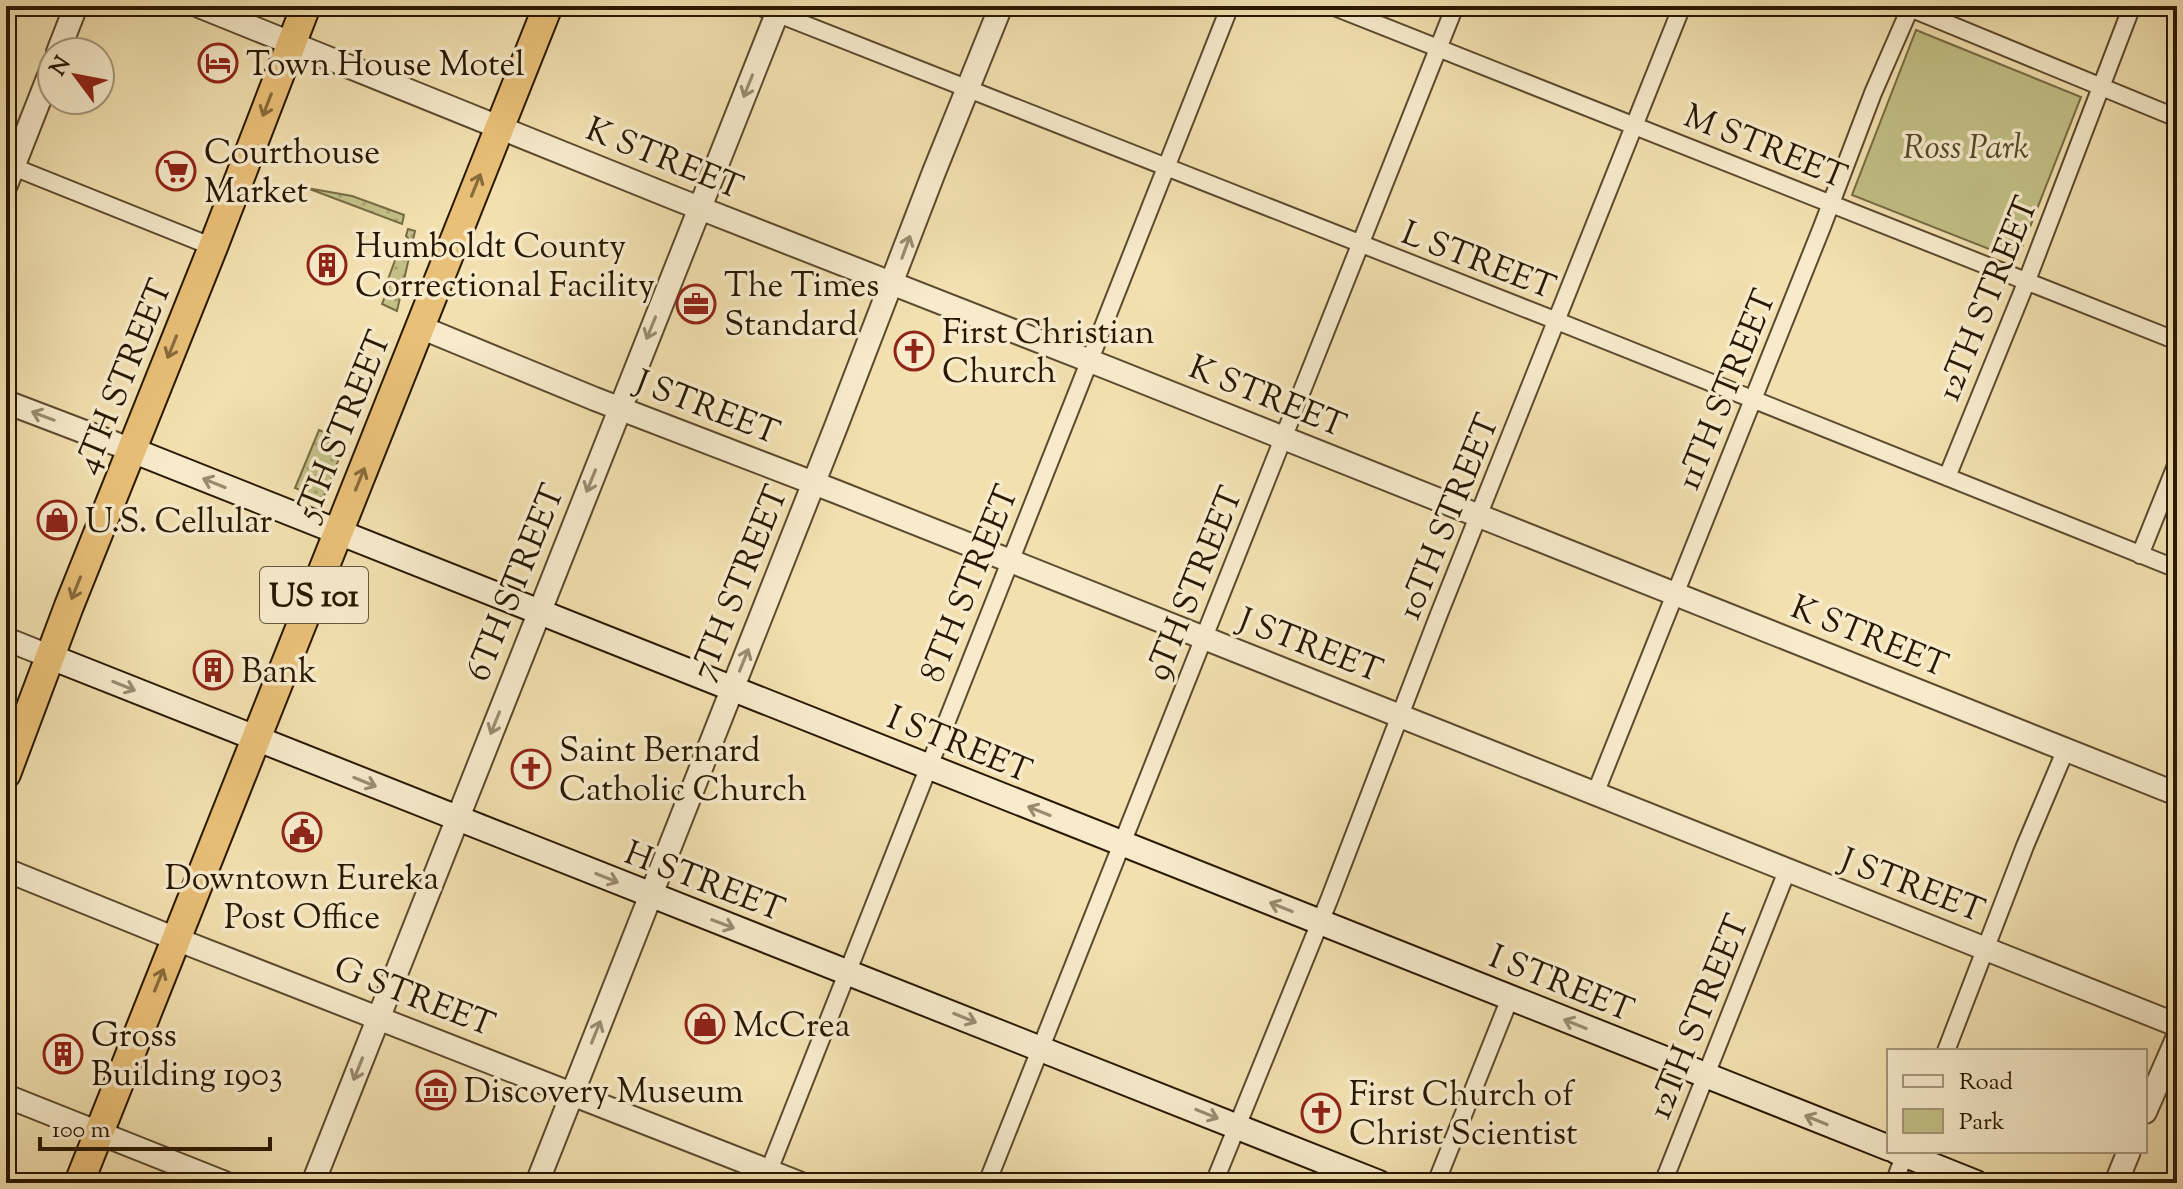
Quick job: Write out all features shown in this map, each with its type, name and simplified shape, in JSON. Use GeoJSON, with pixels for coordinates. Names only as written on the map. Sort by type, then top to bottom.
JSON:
{"type":"FeatureCollection","features":[{"type":"Feature","properties":{"kind":"highway","name":"4TH STREET"},"geometry":{"type":"LineString","coordinates":[[6,774],[69,606],[306,6]]}},
{"type":"Feature","properties":{"kind":"highway","name":"5TH STREET"},"geometry":{"type":"LineString","coordinates":[[79,1183],[548,6]]}},
{"type":"Feature","properties":{"kind":"main road","name":"I STREET"},"geometry":{"type":"LineString","coordinates":[[132,450],[1887,1146]]}},
{"type":"Feature","properties":{"kind":"main road","name":"H STREET"},"geometry":{"type":"LineString","coordinates":[[51,657],[1379,1183]]}},
{"type":"Feature","properties":{"kind":"main road","name":"I STREET"},"geometry":{"type":"LineString","coordinates":[[1904,1153],[1976,1183]]}},
{"type":"Feature","properties":{"kind":"street"},"geometry":{"type":"LineString","coordinates":[[64,36],[76,6]]}},
{"type":"Feature","properties":{"kind":"street","name":"K STREET"},"geometry":{"type":"LineString","coordinates":[[199,6],[2177,794]]}},
{"type":"Feature","properties":{"kind":"street","name":"7TH STREET"},"geometry":{"type":"LineString","coordinates":[[537,1183],[1001,6]]}},
{"type":"Feature","properties":{"kind":"street","name":"8TH STREET"},"geometry":{"type":"LineString","coordinates":[[766,1177],[1230,6]]}},
{"type":"Feature","properties":{"kind":"street","name":"M STREET"},"geometry":{"type":"LineString","coordinates":[[1332,6],[2177,341]]}},
{"type":"Feature","properties":{"kind":"street","name":"9TH STREET"},"geometry":{"type":"LineString","coordinates":[[987,1183],[1455,6]]}},
{"type":"Feature","properties":{"kind":"street","name":"10TH STREET"},"geometry":{"type":"LineString","coordinates":[[1214,1183],[1682,6]]}},
{"type":"Feature","properties":{"kind":"street","name":"12TH STREET"},"geometry":{"type":"LineString","coordinates":[[1947,477],[2026,283],[2132,6]]}},
{"type":"Feature","properties":{"kind":"street"},"geometry":{"type":"LineString","coordinates":[[1908,7],[2177,118]]}},
{"type":"Feature","properties":{"kind":"street","name":"11TH STREET"},"geometry":{"type":"LineString","coordinates":[[1595,794],[1908,7]]}},
{"type":"Feature","properties":{"kind":"street","name":"L STREET"},"geometry":{"type":"LineString","coordinates":[[771,9],[2177,569]]}},
{"type":"Feature","properties":{"kind":"street","name":"6TH STREET"},"geometry":{"type":"LineString","coordinates":[[313,1183],[699,207],[771,9]]}},
{"type":"Feature","properties":{"kind":"street"},"geometry":{"type":"LineString","coordinates":[[36,106],[8,172],[213,247]]}},
{"type":"Feature","properties":{"kind":"street","name":"J STREET"},"geometry":{"type":"LineString","coordinates":[[420,327],[2177,1025]]}},
{"type":"Feature","properties":{"kind":"street","name":"I STREET"},"geometry":{"type":"LineString","coordinates":[[6,402],[132,450]]}},
{"type":"Feature","properties":{"kind":"street"},"geometry":{"type":"LineString","coordinates":[[2140,555],[2177,463]]}},
{"type":"Feature","properties":{"kind":"street","name":"H STREET"},"geometry":{"type":"LineString","coordinates":[[6,639],[51,657]]}},
{"type":"Feature","properties":{"kind":"street"},"geometry":{"type":"LineString","coordinates":[[1947,1049],[2066,749]]}},
{"type":"Feature","properties":{"kind":"street","name":"G STREET"},"geometry":{"type":"LineString","coordinates":[[6,870],[572,1094],[766,1177],[799,1183]]}},
{"type":"Feature","properties":{"kind":"street","name":"12TH STREET"},"geometry":{"type":"LineString","coordinates":[[1663,1183],[1787,871]]}},
{"type":"Feature","properties":{"kind":"street"},"geometry":{"type":"LineString","coordinates":[[1436,1183],[1510,998]]}},
{"type":"Feature","properties":{"kind":"street"},"geometry":{"type":"LineString","coordinates":[[2147,1107],[2177,1039]]}},
{"type":"Feature","properties":{"kind":"street"},"geometry":{"type":"LineString","coordinates":[[6,1096],[225,1183]]}},
{"type":"Feature","properties":{"kind":"street"},"geometry":{"type":"LineString","coordinates":[[1894,1183],[1899,1153]]}},
{"type":"Feature","properties":{"kind":"street"},"geometry":{"type":"LineString","coordinates":[[2116,1183],[2128,1153]]}},
{"type":"Feature","properties":{"kind":"green space","name":"Ross Park"},"geometry":{"type":"Polygon","coordinates":[[[1916,30],[2081,97],[2017,260],[1852,195],[1916,30]]]}},
{"type":"Feature","properties":{"kind":"green space"},"geometry":{"type":"Polygon","coordinates":[[[307,188],[352,196],[404,215],[402,224],[307,188]]]}},
{"type":"Feature","properties":{"kind":"green space"},"geometry":{"type":"Polygon","coordinates":[[[408,229],[415,231],[397,311],[382,304],[397,255],[401,256],[408,238],[408,229]]]}},
{"type":"Feature","properties":{"kind":"green space"},"geometry":{"type":"Polygon","coordinates":[[[319,430],[332,435],[326,450],[340,456],[324,496],[320,498],[295,488],[319,430]]]}},
{"type":"Feature","properties":{"kind":"place","name":"Town House Motel"},"geometry":{"type":"Point","coordinates":[218,63]}},
{"type":"Feature","properties":{"kind":"place","name":"Courthouse Market"},"geometry":{"type":"Point","coordinates":[176,171]}},
{"type":"Feature","properties":{"kind":"place","name":"Humboldt County Correctional Facility"},"geometry":{"type":"Point","coordinates":[327,265]}},
{"type":"Feature","properties":{"kind":"place","name":"The Times Standard"},"geometry":{"type":"Point","coordinates":[696,304]}},
{"type":"Feature","properties":{"kind":"place","name":"First Christian Church"},"geometry":{"type":"Point","coordinates":[914,351]}},
{"type":"Feature","properties":{"kind":"place","name":"U.S. Cellular"},"geometry":{"type":"Point","coordinates":[57,520]}},
{"type":"Feature","properties":{"kind":"place","name":"Bank"},"geometry":{"type":"Point","coordinates":[213,670]}},
{"type":"Feature","properties":{"kind":"place","name":"Saint Bernard Catholic Church"},"geometry":{"type":"Point","coordinates":[531,769]}},
{"type":"Feature","properties":{"kind":"place","name":"Downtown Eureka Post Office"},"geometry":{"type":"Point","coordinates":[302,832]}},
{"type":"Feature","properties":{"kind":"place","name":"McCrea"},"geometry":{"type":"Point","coordinates":[705,1024]}},
{"type":"Feature","properties":{"kind":"place","name":"Gross Building 1903"},"geometry":{"type":"Point","coordinates":[63,1054]}},
{"type":"Feature","properties":{"kind":"place","name":"Discovery Museum"},"geometry":{"type":"Point","coordinates":[436,1090]}},
{"type":"Feature","properties":{"kind":"place","name":"First Church of Christ Scientist"},"geometry":{"type":"Point","coordinates":[1321,1113]}}]}
